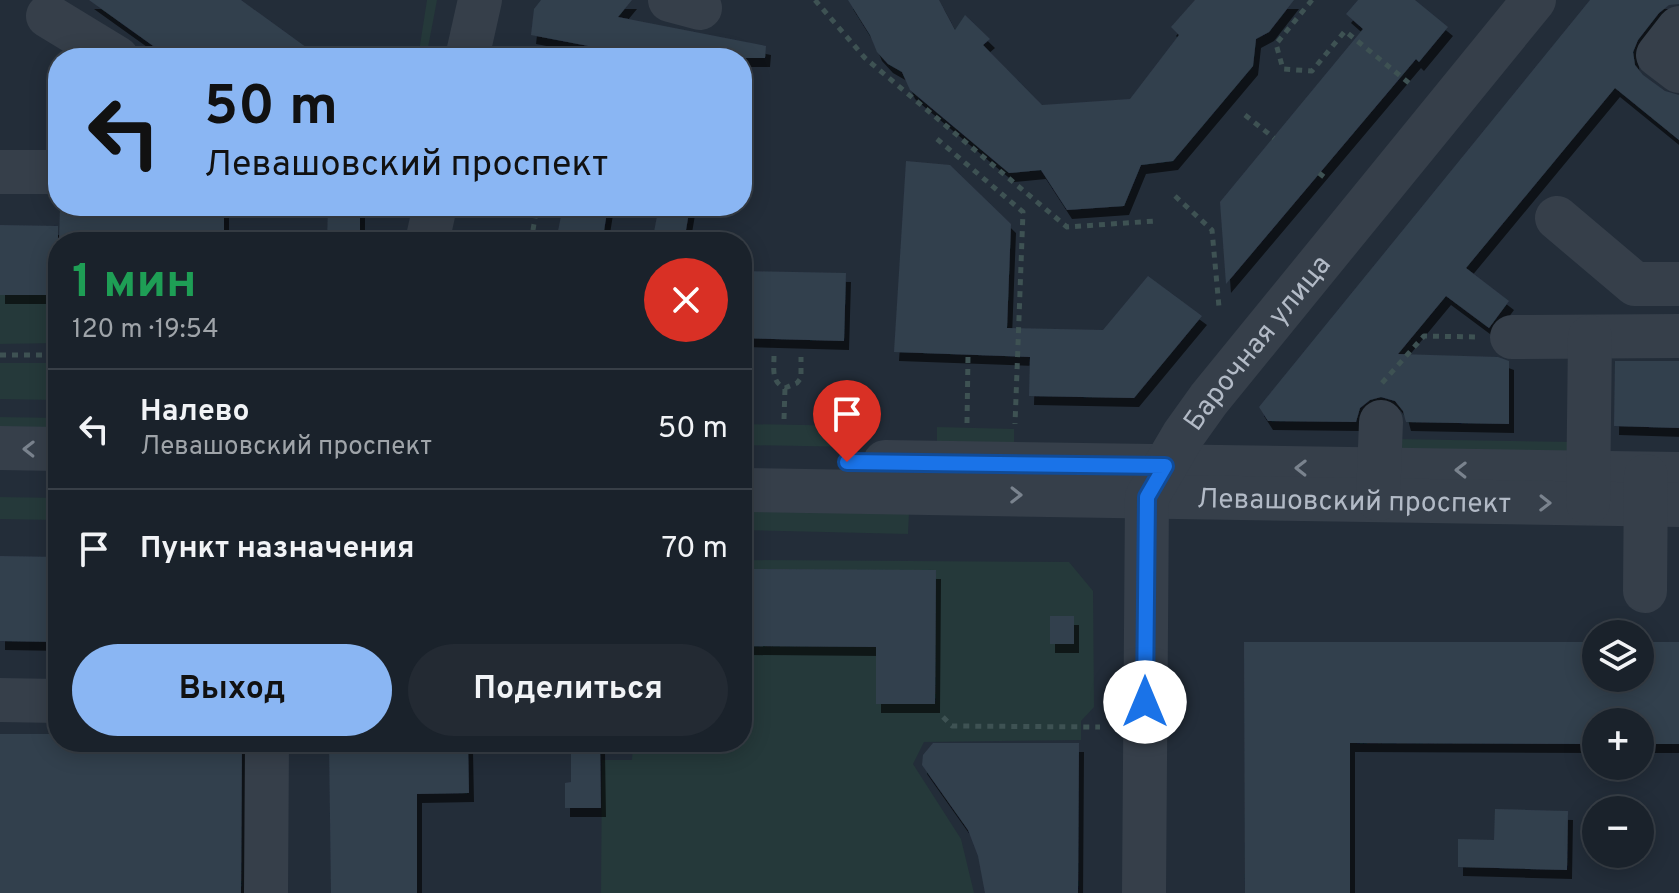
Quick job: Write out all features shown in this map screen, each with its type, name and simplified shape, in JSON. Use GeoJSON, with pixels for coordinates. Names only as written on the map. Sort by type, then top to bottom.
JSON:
{"type":"FeatureCollection","features":[{"type":"Feature","properties":{"kind":"street"},"geometry":{"type":"LineString","coordinates":[[480,0],[482,48]]}},
{"type":"Feature","properties":{"kind":"street"},"geometry":{"type":"LineString","coordinates":[[484,48],[507,0]]}},
{"type":"Feature","properties":{"kind":"street","name":"Барочная улица"},"geometry":{"type":"LineString","coordinates":[[1156,482],[1209,399],[1534,0]]}},
{"type":"Feature","properties":{"kind":"street"},"geometry":{"type":"LineString","coordinates":[[48,16],[101,48]]}},
{"type":"Feature","properties":{"kind":"street"},"geometry":{"type":"LineString","coordinates":[[1679,28],[1658,55],[1679,71]]}},
{"type":"Feature","properties":{"kind":"street"},"geometry":{"type":"LineString","coordinates":[[0,172],[48,172]]}},
{"type":"Feature","properties":{"kind":"street"},"geometry":{"type":"LineString","coordinates":[[1557,218],[1635,284],[1679,284]]}},
{"type":"Feature","properties":{"kind":"street"},"geometry":{"type":"LineString","coordinates":[[1512,337],[1679,336]]}},
{"type":"Feature","properties":{"kind":"street"},"geometry":{"type":"LineString","coordinates":[[1588,488],[1590,337]]}},
{"type":"Feature","properties":{"kind":"street"},"geometry":{"type":"LineString","coordinates":[[1379,485],[1381,403]]}},
{"type":"Feature","properties":{"kind":"street"},"geometry":{"type":"LineString","coordinates":[[0,448],[48,449]]}},
{"type":"Feature","properties":{"kind":"street","name":"Левашовский проспект"},"geometry":{"type":"LineString","coordinates":[[752,461],[873,477]]}},
{"type":"Feature","properties":{"kind":"street","name":"Левашовский проспект"},"geometry":{"type":"LineString","coordinates":[[752,489],[943,467],[1156,482],[1662,490]]}},
{"type":"Feature","properties":{"kind":"street"},"geometry":{"type":"LineString","coordinates":[[0,477],[48,478]]}},
{"type":"Feature","properties":{"kind":"street"},"geometry":{"type":"LineString","coordinates":[[1144,893],[1156,482]]}},
{"type":"Feature","properties":{"kind":"street"},"geometry":{"type":"LineString","coordinates":[[1645,591],[1662,490]]}},
{"type":"Feature","properties":{"kind":"street"},"geometry":{"type":"LineString","coordinates":[[0,700],[48,701]]}},
{"type":"Feature","properties":{"kind":"street"},"geometry":{"type":"LineString","coordinates":[[266,893],[267,752]]}},
{"type":"Feature","properties":{"kind":"path"},"geometry":{"type":"LineString","coordinates":[[815,0],[865,58],[1067,227],[1155,221]]}},
{"type":"Feature","properties":{"kind":"path"},"geometry":{"type":"LineString","coordinates":[[1312,0],[1276,44],[1283,69],[1312,71],[1345,31],[1409,83]]}},
{"type":"Feature","properties":{"kind":"path"},"geometry":{"type":"LineString","coordinates":[[1245,115],[1274,138]]}},
{"type":"Feature","properties":{"kind":"path"},"geometry":{"type":"LineString","coordinates":[[937,139],[1023,212],[1015,424]]}},
{"type":"Feature","properties":{"kind":"path"},"geometry":{"type":"LineString","coordinates":[[1319,173],[1328,180]]}},
{"type":"Feature","properties":{"kind":"path"},"geometry":{"type":"LineString","coordinates":[[1175,196],[1212,230],[1219,307]]}},
{"type":"Feature","properties":{"kind":"path"},"geometry":{"type":"LineString","coordinates":[[1381,403],[1424,336],[1512,337]]}},
{"type":"Feature","properties":{"kind":"path"},"geometry":{"type":"LineString","coordinates":[[0,355],[48,355]]}},
{"type":"Feature","properties":{"kind":"path"},"geometry":{"type":"LineString","coordinates":[[774,356],[774,377],[785,388]]}},
{"type":"Feature","properties":{"kind":"path"},"geometry":{"type":"LineString","coordinates":[[943,467],[968,356]]}},
{"type":"Feature","properties":{"kind":"path"},"geometry":{"type":"LineString","coordinates":[[785,388],[801,378],[801,357]]}},
{"type":"Feature","properties":{"kind":"path"},"geometry":{"type":"LineString","coordinates":[[784,419],[785,388]]}},
{"type":"Feature","properties":{"kind":"path"},"geometry":{"type":"LineString","coordinates":[[943,717],[952,726],[1100,727]]}},
{"type":"Feature","properties":{"kind":"green space"},"geometry":{"type":"Polygon","coordinates":[[[427,0],[437,0],[428,48],[420,48],[427,0]]]}},
{"type":"Feature","properties":{"kind":"green space"},"geometry":{"type":"Polygon","coordinates":[[[0,295],[48,295],[48,343],[0,344],[0,295]]]}},
{"type":"Feature","properties":{"kind":"green space"},"geometry":{"type":"Polygon","coordinates":[[[0,363],[48,363],[48,400],[0,399],[0,363]]]}},
{"type":"Feature","properties":{"kind":"green space"},"geometry":{"type":"Polygon","coordinates":[[[0,417],[48,418],[48,432],[0,431],[0,417]]]}},
{"type":"Feature","properties":{"kind":"green space"},"geometry":{"type":"Polygon","coordinates":[[[752,424],[859,426],[859,447],[752,445],[752,424]]]}},
{"type":"Feature","properties":{"kind":"green space"},"geometry":{"type":"Polygon","coordinates":[[[937,427],[1014,429],[1014,449],[937,447],[937,427]]]}},
{"type":"Feature","properties":{"kind":"green space"},"geometry":{"type":"Polygon","coordinates":[[[1393,439],[1574,442],[1574,458],[1392,455],[1393,439]]]}},
{"type":"Feature","properties":{"kind":"green space"},"geometry":{"type":"Polygon","coordinates":[[[0,497],[48,498],[48,520],[0,519],[0,497]]]}},
{"type":"Feature","properties":{"kind":"green space"},"geometry":{"type":"Polygon","coordinates":[[[752,509],[909,512],[908,534],[752,530],[752,509]]]}},
{"type":"Feature","properties":{"kind":"green space"},"geometry":{"type":"Polygon","coordinates":[[[752,560],[1069,562],[1093,591],[1094,707],[1081,721],[1081,740],[924,742],[913,764],[961,839],[974,893],[601,893],[602,760],[632,760],[632,752],[752,752],[752,560]]]}},
{"type":"Feature","properties":{"kind":"building"},"geometry":{"type":"Polygon","coordinates":[[[89,0],[241,0],[307,48],[156,48],[89,0]]]}},
{"type":"Feature","properties":{"kind":"building"},"geometry":{"type":"Polygon","coordinates":[[[541,0],[632,0],[618,17],[766,46],[765,58],[752,58],[752,48],[599,48],[531,35],[534,9],[541,0]]]}},
{"type":"Feature","properties":{"kind":"building"},"geometry":{"type":"Polygon","coordinates":[[[848,0],[939,0],[955,30],[965,15],[990,39],[983,45],[1042,105],[1130,99],[1179,35],[1171,27],[1195,0],[1294,0],[1269,32],[1256,39],[1253,66],[1173,161],[1141,165],[1124,206],[1067,210],[1041,170],[1009,173],[910,90],[902,72],[888,64],[877,52],[848,0]]]}},
{"type":"Feature","properties":{"kind":"building"},"geometry":{"type":"Polygon","coordinates":[[[1358,0],[1415,0],[1448,27],[1419,62],[1416,59],[1226,284],[1220,202],[1363,29],[1346,14],[1358,0]]]}},
{"type":"Feature","properties":{"kind":"building"},"geometry":{"type":"Polygon","coordinates":[[[1590,0],[1679,0],[1679,4],[1669,5],[1659,13],[1638,40],[1633,52],[1635,65],[1643,75],[1665,91],[1679,95],[1679,140],[1615,88],[1466,268],[1509,301],[1489,328],[1446,296],[1398,354],[1498,357],[1509,361],[1509,424],[1406,422],[1403,411],[1395,401],[1381,397],[1370,400],[1360,408],[1356,422],[1268,421],[1259,407],[1590,0]]]}},
{"type":"Feature","properties":{"kind":"building"},"geometry":{"type":"Polygon","coordinates":[[[906,161],[950,165],[1011,224],[1007,328],[1103,330],[1148,276],[1202,316],[1134,398],[1029,396],[1030,357],[894,352],[906,161]]]}},
{"type":"Feature","properties":{"kind":"building"},"geometry":{"type":"Polygon","coordinates":[[[60,216],[224,216],[224,232],[59,232],[60,216]]]}},
{"type":"Feature","properties":{"kind":"building"},"geometry":{"type":"Polygon","coordinates":[[[328,216],[360,216],[360,232],[327,232],[328,216]]]}},
{"type":"Feature","properties":{"kind":"building"},"geometry":{"type":"Polygon","coordinates":[[[561,216],[606,216],[604,232],[558,231],[561,216]]]}},
{"type":"Feature","properties":{"kind":"building"},"geometry":{"type":"Polygon","coordinates":[[[657,216],[688,216],[686,232],[654,232],[657,216]]]}},
{"type":"Feature","properties":{"kind":"building"},"geometry":{"type":"Polygon","coordinates":[[[0,225],[58,226],[58,232],[48,232],[48,295],[0,295],[0,225]]]}},
{"type":"Feature","properties":{"kind":"building"},"geometry":{"type":"Polygon","coordinates":[[[752,271],[846,273],[844,341],[752,338],[752,271]]]}},
{"type":"Feature","properties":{"kind":"building"},"geometry":{"type":"Polygon","coordinates":[[[1615,361],[1679,361],[1679,428],[1614,426],[1615,361]]]}},
{"type":"Feature","properties":{"kind":"building"},"geometry":{"type":"Polygon","coordinates":[[[0,556],[48,557],[48,642],[0,641],[0,556]]]}},
{"type":"Feature","properties":{"kind":"building"},"geometry":{"type":"Polygon","coordinates":[[[752,569],[936,570],[935,704],[876,704],[876,647],[752,646],[752,569]]]}},
{"type":"Feature","properties":{"kind":"building"},"geometry":{"type":"Polygon","coordinates":[[[1050,616],[1074,616],[1074,644],[1050,644],[1050,616]]]}},
{"type":"Feature","properties":{"kind":"building"},"geometry":{"type":"Polygon","coordinates":[[[1244,642],[1582,642],[1582,692],[1654,692],[1654,642],[1679,642],[1679,744],[1654,744],[1654,708],[1582,708],[1582,744],[1350,743],[1350,893],[1245,893],[1244,642]]]}},
{"type":"Feature","properties":{"kind":"building"},"geometry":{"type":"Polygon","coordinates":[[[0,734],[48,734],[48,752],[242,752],[241,893],[0,893],[0,734]]]}},
{"type":"Feature","properties":{"kind":"building"},"geometry":{"type":"Polygon","coordinates":[[[933,743],[1079,743],[1078,893],[985,893],[978,856],[968,830],[922,765],[923,755],[933,743]]]}},
{"type":"Feature","properties":{"kind":"building"},"geometry":{"type":"Polygon","coordinates":[[[329,752],[468,752],[469,793],[417,794],[417,893],[331,893],[329,752]]]}},
{"type":"Feature","properties":{"kind":"building"},"geometry":{"type":"Polygon","coordinates":[[[571,752],[600,752],[601,808],[565,808],[565,783],[571,782],[571,752]]]}},
{"type":"Feature","properties":{"kind":"building"},"geometry":{"type":"Polygon","coordinates":[[[1495,809],[1568,811],[1567,870],[1458,867],[1458,839],[1494,840],[1495,809]]]}},
{"type":"Feature","properties":{"kind":"route"},"geometry":{"type":"LineString","coordinates":[[847,462],[1165,466],[1147,497],[1145,702]]}}]}
